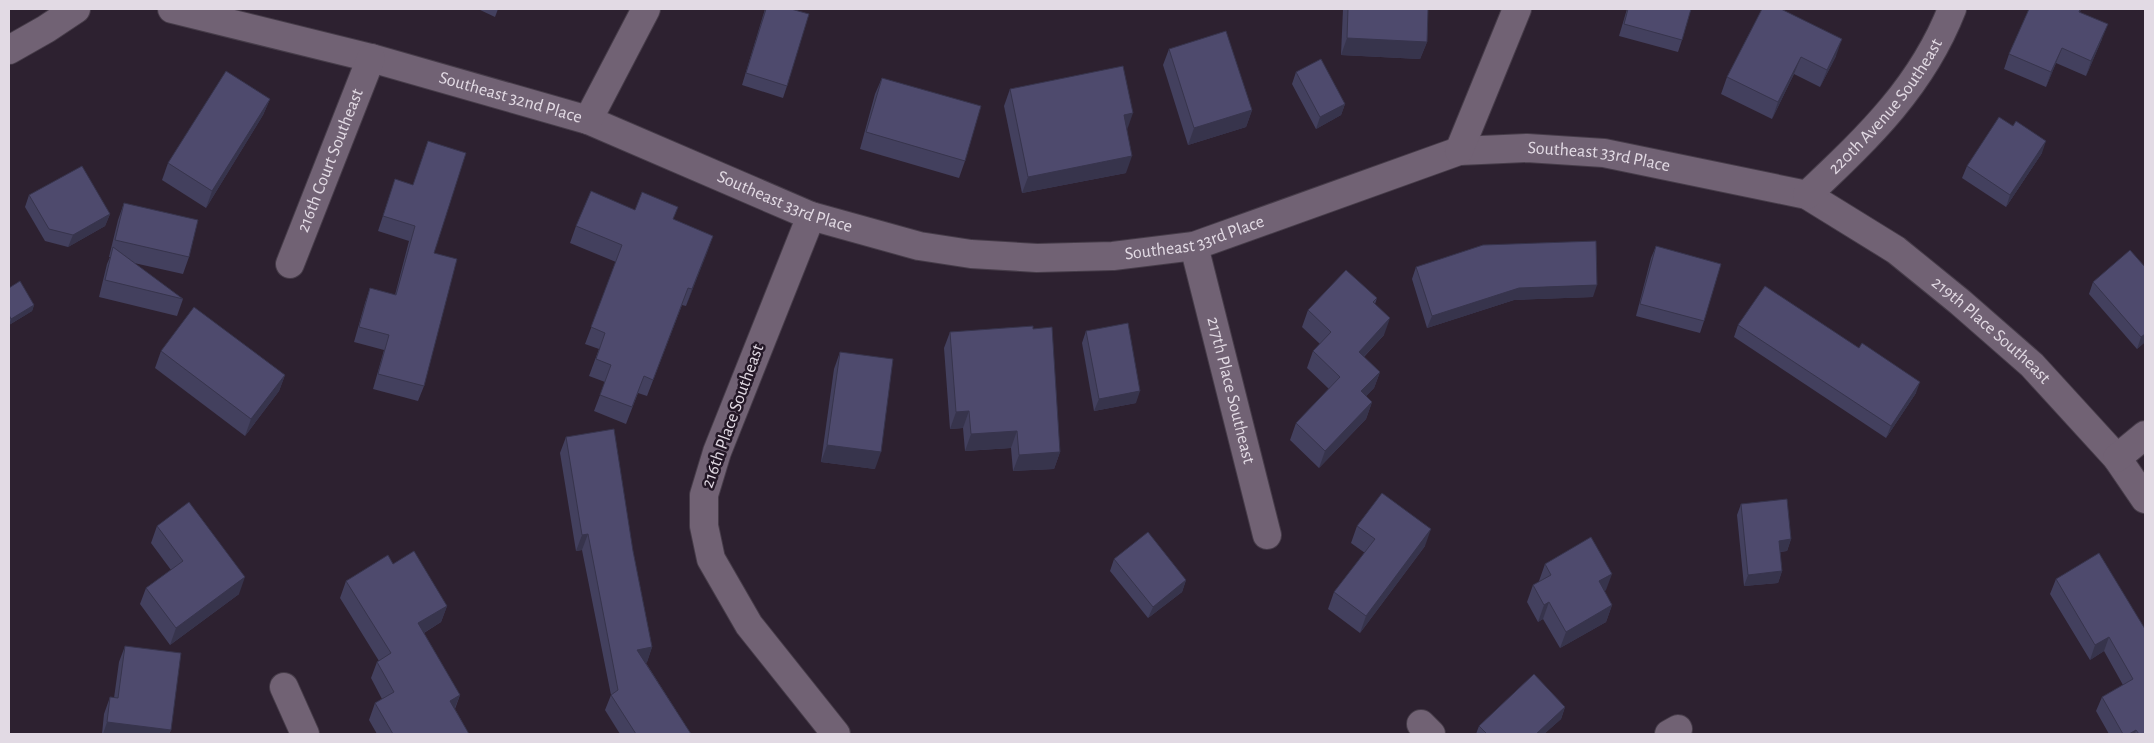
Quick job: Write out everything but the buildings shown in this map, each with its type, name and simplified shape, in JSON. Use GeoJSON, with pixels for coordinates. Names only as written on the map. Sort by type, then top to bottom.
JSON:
{"type":"FeatureCollection","features":[{"type":"Feature","properties":{"kind":"street"},"geometry":{"type":"LineString","coordinates":[[9,50],[53,25],[76,9]]}},
{"type":"Feature","properties":{"kind":"street","name":"Southeast 32nd Place"},"geometry":{"type":"LineString","coordinates":[[172,9],[371,58],[588,120],[646,9]]}},
{"type":"Feature","properties":{"kind":"street"},"geometry":{"type":"LineString","coordinates":[[1459,151],[1517,9]]}},
{"type":"Feature","properties":{"kind":"street","name":"220th Avenue Southeast"},"geometry":{"type":"LineString","coordinates":[[1807,195],[1871,134],[1914,81],[1952,9]]}},
{"type":"Feature","properties":{"kind":"street","name":"216th Court Southeast"},"geometry":{"type":"LineString","coordinates":[[290,264],[371,58]]}},
{"type":"Feature","properties":{"kind":"street","name":"Southeast 33rd Place"},"geometry":{"type":"LineString","coordinates":[[588,120],[810,216],[918,246],[971,254],[1036,258],[1113,256],[1194,246],[1459,151],[1527,148],[1604,153],[1807,195]]}},
{"type":"Feature","properties":{"kind":"street","name":"219th Place Southeast"},"geometry":{"type":"LineString","coordinates":[[1807,195],[1896,250],[1960,302],[2032,365],[2116,458],[2145,499]]}},
{"type":"Feature","properties":{"kind":"street","name":"216th Place Southeast"},"geometry":{"type":"LineString","coordinates":[[810,216],[716,452],[704,495],[704,526],[711,558],[749,625],[836,734]]}},
{"type":"Feature","properties":{"kind":"street","name":"217th Place Southeast"},"geometry":{"type":"LineString","coordinates":[[1194,246],[1267,534]]}},
{"type":"Feature","properties":{"kind":"street"},"geometry":{"type":"LineString","coordinates":[[2116,458],[2145,435]]}},
{"type":"Feature","properties":{"kind":"street"},"geometry":{"type":"LineString","coordinates":[[284,687],[305,734]]}}]}
